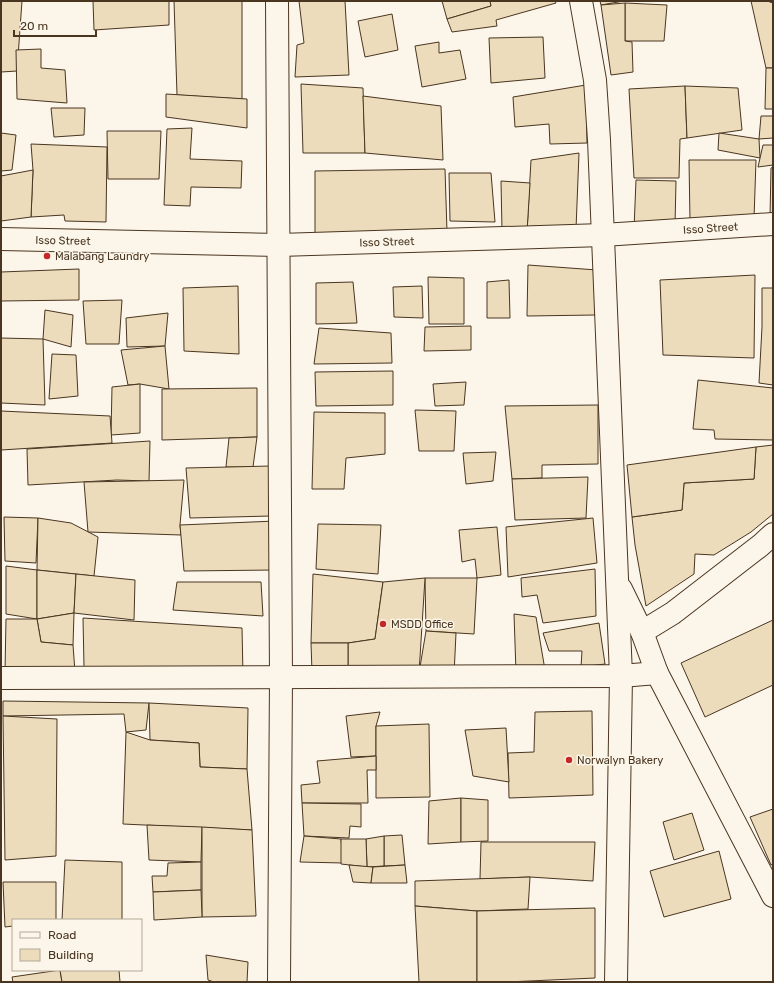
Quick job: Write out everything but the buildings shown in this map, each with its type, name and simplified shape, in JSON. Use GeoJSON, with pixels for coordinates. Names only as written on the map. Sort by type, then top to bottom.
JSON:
{"type":"FeatureCollection","features":[{"type":"Feature","properties":{"kind":"street"},"geometry":{"type":"LineString","coordinates":[[278,1],[277,62],[281,677],[280,982]]}},
{"type":"Feature","properties":{"kind":"street"},"geometry":{"type":"LineString","coordinates":[[581,1],[595,80],[621,676],[616,982]]}},
{"type":"Feature","properties":{"kind":"street","name":"Isso Street"},"geometry":{"type":"LineString","coordinates":[[1,240],[279,245],[603,236],[773,224]]}},
{"type":"Feature","properties":{"kind":"street"},"geometry":{"type":"LineString","coordinates":[[642,632],[673,613],[773,534]]}},
{"type":"Feature","properties":{"kind":"street"},"geometry":{"type":"LineString","coordinates":[[617,583],[642,632],[658,673],[773,896]]}},
{"type":"Feature","properties":{"kind":"street"},"geometry":{"type":"LineString","coordinates":[[1,678],[621,676],[658,673]]}},
{"type":"Feature","properties":{"kind":"place","name":"Malabang Laundry"},"geometry":{"type":"Point","coordinates":[47,256]}},
{"type":"Feature","properties":{"kind":"place","name":"MSDD Office"},"geometry":{"type":"Point","coordinates":[383,624]}},
{"type":"Feature","properties":{"kind":"place","name":"Norwalyn Bakery"},"geometry":{"type":"Point","coordinates":[569,760]}}]}
